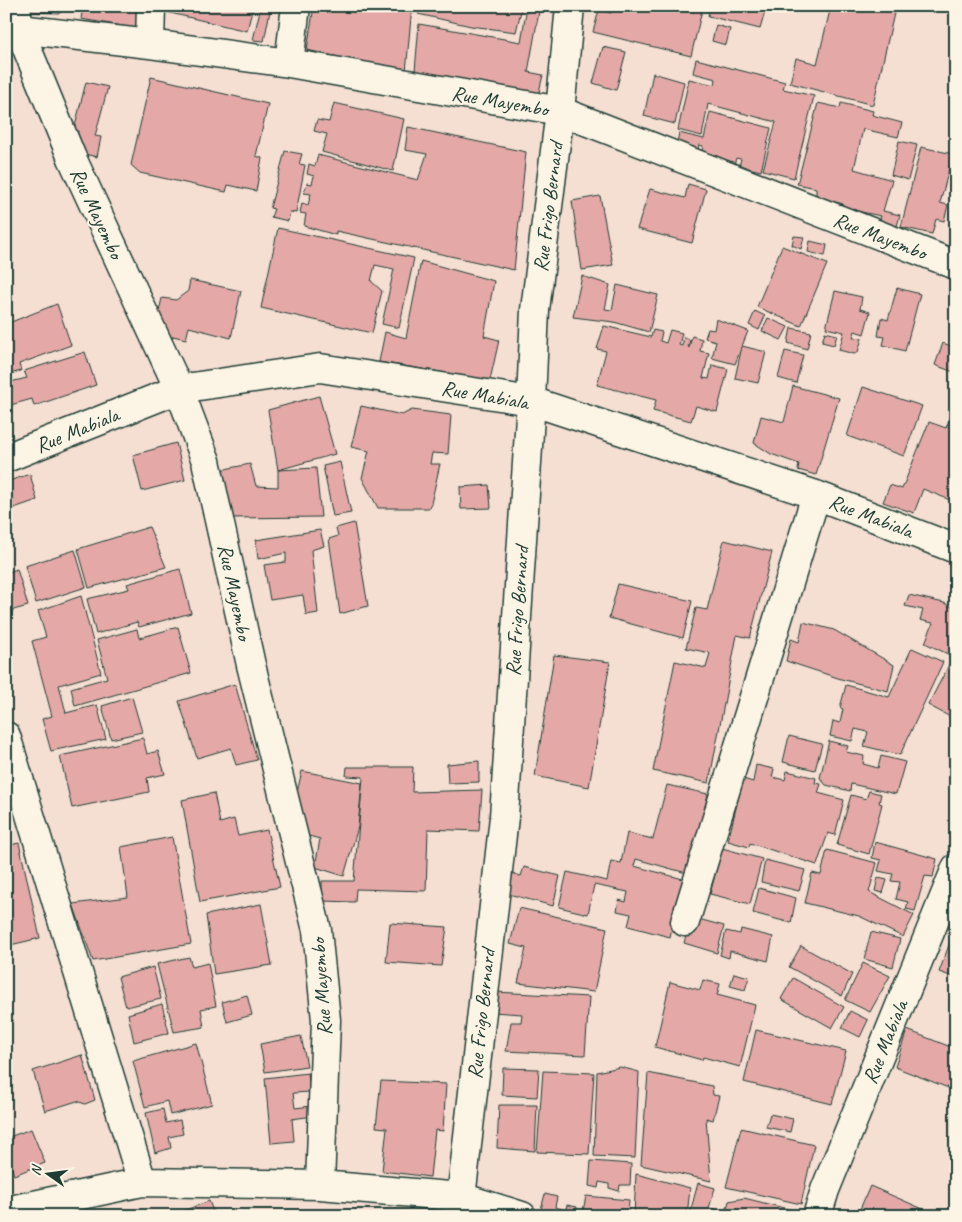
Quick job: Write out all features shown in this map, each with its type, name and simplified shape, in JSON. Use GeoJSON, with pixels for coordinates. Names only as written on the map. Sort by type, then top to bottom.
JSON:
{"type":"FeatureCollection","features":[{"type":"Feature","properties":{"kind":"street"},"geometry":{"type":"LineString","coordinates":[[150,44],[151,6]]}},
{"type":"Feature","properties":{"kind":"street"},"geometry":{"type":"LineString","coordinates":[[289,63],[296,6]]}},
{"type":"Feature","properties":{"kind":"street","name":"Rue Frigo Bernard"},"geometry":{"type":"LineString","coordinates":[[460,1207],[504,817],[531,402],[535,310],[560,111],[570,6]]}},
{"type":"Feature","properties":{"kind":"street","name":"Rue Mayembo"},"geometry":{"type":"LineString","coordinates":[[18,18],[150,44],[289,63],[560,111],[956,266]]}},
{"type":"Feature","properties":{"kind":"street","name":"Rue Mayembo"},"geometry":{"type":"LineString","coordinates":[[18,18],[72,158],[179,389],[206,462],[251,665],[317,930],[326,1020],[320,1185]]}},
{"type":"Feature","properties":{"kind":"street","name":"Rue Mabiala"},"geometry":{"type":"LineString","coordinates":[[6,458],[179,389],[320,368],[531,402],[816,495],[956,549]]}},
{"type":"Feature","properties":{"kind":"street"},"geometry":{"type":"LineString","coordinates":[[685,922],[816,495]]}},
{"type":"Feature","properties":{"kind":"street"},"geometry":{"type":"LineString","coordinates":[[6,736],[142,1182]]}},
{"type":"Feature","properties":{"kind":"street","name":"Rue Mabiala"},"geometry":{"type":"LineString","coordinates":[[817,1216],[956,868]]}},
{"type":"Feature","properties":{"kind":"street"},"geometry":{"type":"LineString","coordinates":[[6,1211],[42,1210],[142,1182],[320,1185],[522,1216]]}},
{"type":"Feature","properties":{"kind":"building"},"geometry":{"type":"Polygon","coordinates":[[[25,6],[60,6],[60,13],[26,12],[25,6]]]}},
{"type":"Feature","properties":{"kind":"building"},"geometry":{"type":"Polygon","coordinates":[[[83,6],[142,6],[140,29],[81,19],[83,6]]]}},
{"type":"Feature","properties":{"kind":"building"},"geometry":{"type":"Polygon","coordinates":[[[167,6],[253,6],[247,31],[166,12],[167,6]]]}},
{"type":"Feature","properties":{"kind":"building"},"geometry":{"type":"Polygon","coordinates":[[[261,6],[271,6],[264,41],[253,40],[261,6]]]}},
{"type":"Feature","properties":{"kind":"building"},"geometry":{"type":"Polygon","coordinates":[[[314,6],[412,6],[406,72],[307,50],[314,6]]]}},
{"type":"Feature","properties":{"kind":"building"},"geometry":{"type":"Polygon","coordinates":[[[420,6],[522,6],[516,32],[471,26],[418,14],[420,6]]]}},
{"type":"Feature","properties":{"kind":"building"},"geometry":{"type":"Polygon","coordinates":[[[527,6],[540,6],[528,72],[543,75],[538,96],[415,71],[419,24],[521,42],[527,6]]]}},
{"type":"Feature","properties":{"kind":"building"},"geometry":{"type":"Polygon","coordinates":[[[613,6],[703,6],[691,56],[593,32],[599,10],[611,13],[613,6]]]}},
{"type":"Feature","properties":{"kind":"building"},"geometry":{"type":"Polygon","coordinates":[[[710,6],[756,6],[755,10],[765,12],[760,29],[708,16],[710,6]]]}},
{"type":"Feature","properties":{"kind":"building"},"geometry":{"type":"Polygon","coordinates":[[[831,6],[885,6],[895,9],[873,105],[790,83],[796,58],[817,64],[831,6]]]}},
{"type":"Feature","properties":{"kind":"building"},"geometry":{"type":"Polygon","coordinates":[[[716,25],[730,29],[726,45],[712,41],[716,25]]]}},
{"type":"Feature","properties":{"kind":"building"},"geometry":{"type":"Polygon","coordinates":[[[603,47],[626,52],[616,90],[593,83],[603,47]]]}},
{"type":"Feature","properties":{"kind":"building"},"geometry":{"type":"Polygon","coordinates":[[[696,59],[785,82],[783,89],[814,96],[794,178],[763,170],[776,122],[708,104],[702,136],[678,130],[689,79],[715,85],[716,79],[693,73],[696,59]]]}},
{"type":"Feature","properties":{"kind":"building"},"geometry":{"type":"Polygon","coordinates":[[[653,73],[684,82],[675,124],[644,116],[653,73]]]}},
{"type":"Feature","properties":{"kind":"building"},"geometry":{"type":"Polygon","coordinates":[[[151,77],[268,104],[256,156],[262,158],[256,191],[228,185],[226,192],[140,173],[131,165],[151,77]]]}},
{"type":"Feature","properties":{"kind":"building"},"geometry":{"type":"Polygon","coordinates":[[[86,82],[108,87],[95,136],[101,137],[97,157],[73,151],[78,131],[74,130],[86,82]]]}},
{"type":"Feature","properties":{"kind":"building"},"geometry":{"type":"Polygon","coordinates":[[[334,103],[404,119],[393,171],[322,152],[327,134],[314,131],[317,120],[329,122],[334,103]]]}},
{"type":"Feature","properties":{"kind":"building"},"geometry":{"type":"Polygon","coordinates":[[[818,103],[840,108],[841,103],[873,111],[872,115],[902,123],[898,137],[863,129],[854,169],[892,180],[883,211],[900,215],[896,230],[878,226],[881,216],[842,208],[843,204],[816,197],[816,188],[797,184],[818,103]]]}},
{"type":"Feature","properties":{"kind":"building"},"geometry":{"type":"Polygon","coordinates":[[[710,112],[771,128],[761,171],[739,166],[741,159],[736,158],[734,164],[701,155],[703,146],[699,145],[696,154],[677,143],[679,133],[704,139],[710,112]]]}},
{"type":"Feature","properties":{"kind":"building"},"geometry":{"type":"Polygon","coordinates":[[[408,127],[526,152],[514,270],[336,231],[336,235],[304,226],[306,214],[300,213],[302,203],[308,205],[311,194],[304,193],[307,183],[312,184],[314,176],[307,174],[309,164],[315,166],[318,155],[418,180],[427,154],[405,150],[408,127]]]}},
{"type":"Feature","properties":{"kind":"building"},"geometry":{"type":"Polygon","coordinates":[[[899,141],[917,145],[908,180],[891,175],[899,141]]]}},
{"type":"Feature","properties":{"kind":"building"},"geometry":{"type":"Polygon","coordinates":[[[921,147],[953,154],[940,203],[948,205],[944,221],[936,219],[932,234],[901,227],[921,147]]]}},
{"type":"Feature","properties":{"kind":"building"},"geometry":{"type":"Polygon","coordinates":[[[285,151],[302,154],[299,164],[305,165],[296,213],[290,212],[288,221],[271,217],[274,209],[270,208],[285,151]]]}},
{"type":"Feature","properties":{"kind":"building"},"geometry":{"type":"Polygon","coordinates":[[[688,184],[706,189],[692,243],[637,229],[650,189],[685,198],[688,184]]]}},
{"type":"Feature","properties":{"kind":"building"},"geometry":{"type":"Polygon","coordinates":[[[600,196],[613,265],[582,270],[572,201],[600,196]]]}},
{"type":"Feature","properties":{"kind":"building"},"geometry":{"type":"Polygon","coordinates":[[[278,228],[414,258],[399,328],[382,324],[394,269],[375,265],[371,281],[382,291],[372,333],[261,308],[278,228]]]}},
{"type":"Feature","properties":{"kind":"building"},"geometry":{"type":"Polygon","coordinates":[[[794,236],[804,237],[801,249],[792,245],[794,236]]]}},
{"type":"Feature","properties":{"kind":"building"},"geometry":{"type":"Polygon","coordinates":[[[810,241],[827,245],[825,256],[808,252],[810,241]]]}},
{"type":"Feature","properties":{"kind":"building"},"geometry":{"type":"Polygon","coordinates":[[[782,246],[827,264],[801,326],[757,307],[782,246]]]}},
{"type":"Feature","properties":{"kind":"building"},"geometry":{"type":"Polygon","coordinates":[[[421,261],[494,281],[484,336],[499,340],[490,380],[379,362],[385,332],[406,338],[421,261]]]}},
{"type":"Feature","properties":{"kind":"building"},"geometry":{"type":"Polygon","coordinates":[[[582,276],[610,285],[605,309],[612,310],[617,285],[658,295],[649,332],[614,322],[573,317],[582,276]]]}},
{"type":"Feature","properties":{"kind":"building"},"geometry":{"type":"Polygon","coordinates":[[[190,280],[241,291],[231,338],[189,327],[186,339],[173,336],[172,341],[156,325],[162,298],[176,300],[188,291],[190,280]]]}},
{"type":"Feature","properties":{"kind":"building"},"geometry":{"type":"Polygon","coordinates":[[[897,288],[920,294],[905,351],[883,345],[885,337],[878,336],[881,318],[888,320],[897,288]]]}},
{"type":"Feature","properties":{"kind":"building"},"geometry":{"type":"Polygon","coordinates":[[[835,291],[862,297],[860,309],[870,312],[864,334],[855,331],[853,337],[862,338],[858,352],[854,354],[839,350],[844,332],[826,328],[835,291]]]}},
{"type":"Feature","properties":{"kind":"building"},"geometry":{"type":"Polygon","coordinates":[[[57,304],[71,345],[19,364],[21,371],[6,375],[6,324],[57,304]]]}},
{"type":"Feature","properties":{"kind":"building"},"geometry":{"type":"Polygon","coordinates":[[[755,311],[765,316],[759,330],[749,325],[755,311]]]}},
{"type":"Feature","properties":{"kind":"building"},"geometry":{"type":"Polygon","coordinates":[[[768,318],[788,327],[781,340],[762,331],[768,318]]]}},
{"type":"Feature","properties":{"kind":"building"},"geometry":{"type":"Polygon","coordinates":[[[716,319],[748,331],[735,364],[712,358],[716,341],[705,338],[708,329],[714,330],[716,319]]]}},
{"type":"Feature","properties":{"kind":"building"},"geometry":{"type":"Polygon","coordinates":[[[604,326],[651,337],[653,330],[662,332],[660,341],[666,343],[670,330],[682,333],[679,345],[682,346],[684,337],[690,340],[689,348],[692,336],[702,339],[700,351],[709,353],[703,378],[709,379],[712,365],[728,369],[717,412],[696,406],[691,421],[653,411],[656,400],[597,385],[606,351],[597,349],[604,326]]]}},
{"type":"Feature","properties":{"kind":"building"},"geometry":{"type":"Polygon","coordinates":[[[791,328],[811,332],[807,349],[788,343],[791,328]]]}},
{"type":"Feature","properties":{"kind":"building"},"geometry":{"type":"Polygon","coordinates":[[[825,332],[837,335],[834,345],[822,342],[825,332]]]}},
{"type":"Feature","properties":{"kind":"building"},"geometry":{"type":"Polygon","coordinates":[[[943,343],[956,348],[956,373],[935,365],[943,343]]]}},
{"type":"Feature","properties":{"kind":"building"},"geometry":{"type":"Polygon","coordinates":[[[742,346],[766,352],[758,383],[735,378],[742,346]]]}},
{"type":"Feature","properties":{"kind":"building"},"geometry":{"type":"Polygon","coordinates":[[[785,351],[803,355],[796,383],[778,378],[785,351]]]}},
{"type":"Feature","properties":{"kind":"building"},"geometry":{"type":"Polygon","coordinates":[[[85,352],[96,385],[34,406],[32,399],[7,406],[6,383],[27,378],[24,371],[85,352]]]}},
{"type":"Feature","properties":{"kind":"building"},"geometry":{"type":"Polygon","coordinates":[[[793,386],[839,398],[816,475],[798,470],[799,464],[771,454],[754,443],[761,416],[784,422],[793,386]]]}},
{"type":"Feature","properties":{"kind":"building"},"geometry":{"type":"Polygon","coordinates":[[[863,387],[922,406],[904,456],[847,436],[863,387]]]}},
{"type":"Feature","properties":{"kind":"building"},"geometry":{"type":"Polygon","coordinates":[[[319,396],[335,454],[278,470],[268,410],[319,396]]]}},
{"type":"Feature","properties":{"kind":"building"},"geometry":{"type":"Polygon","coordinates":[[[956,403],[956,485],[950,500],[923,489],[914,513],[883,502],[890,485],[902,489],[929,422],[946,428],[956,403]]]}},
{"type":"Feature","properties":{"kind":"building"},"geometry":{"type":"Polygon","coordinates":[[[361,406],[402,415],[412,410],[451,415],[448,454],[432,453],[430,464],[440,464],[430,508],[378,508],[362,478],[369,451],[351,447],[361,406]]]}},
{"type":"Feature","properties":{"kind":"building"},"geometry":{"type":"Polygon","coordinates":[[[176,443],[185,480],[142,491],[133,455],[176,443]]]}},
{"type":"Feature","properties":{"kind":"building"},"geometry":{"type":"Polygon","coordinates":[[[340,462],[351,513],[333,516],[323,466],[340,462]]]}},
{"type":"Feature","properties":{"kind":"building"},"geometry":{"type":"Polygon","coordinates":[[[250,464],[256,486],[278,487],[278,470],[316,468],[321,517],[229,518],[226,489],[218,490],[215,471],[250,464]]]}},
{"type":"Feature","properties":{"kind":"building"},"geometry":{"type":"Polygon","coordinates":[[[30,474],[37,500],[11,509],[6,493],[6,482],[30,474]]]}},
{"type":"Feature","properties":{"kind":"building"},"geometry":{"type":"Polygon","coordinates":[[[489,485],[491,508],[461,509],[460,487],[489,485]]]}},
{"type":"Feature","properties":{"kind":"building"},"geometry":{"type":"Polygon","coordinates":[[[354,523],[368,606],[340,614],[329,539],[338,536],[336,528],[354,523]]]}},
{"type":"Feature","properties":{"kind":"building"},"geometry":{"type":"Polygon","coordinates":[[[149,527],[166,567],[89,588],[78,549],[149,527]]]}},
{"type":"Feature","properties":{"kind":"building"},"geometry":{"type":"Polygon","coordinates":[[[320,530],[324,546],[311,550],[318,613],[306,615],[303,595],[270,600],[264,565],[286,562],[286,553],[258,559],[256,540],[320,530]]]}},
{"type":"Feature","properties":{"kind":"building"},"geometry":{"type":"Polygon","coordinates":[[[724,540],[772,552],[750,638],[737,635],[709,783],[653,771],[675,661],[706,668],[710,653],[686,648],[696,608],[707,610],[724,540]]]}},
{"type":"Feature","properties":{"kind":"building"},"geometry":{"type":"Polygon","coordinates":[[[75,550],[86,587],[36,603],[25,566],[75,550]]]}},
{"type":"Feature","properties":{"kind":"building"},"geometry":{"type":"Polygon","coordinates":[[[17,569],[28,606],[6,612],[6,573],[17,569]]]}},
{"type":"Feature","properties":{"kind":"building"},"geometry":{"type":"Polygon","coordinates":[[[180,569],[191,613],[139,627],[137,622],[96,634],[87,599],[129,589],[127,584],[180,569]]]}},
{"type":"Feature","properties":{"kind":"building"},"geometry":{"type":"Polygon","coordinates":[[[618,584],[692,601],[683,638],[609,618],[618,584]]]}},
{"type":"Feature","properties":{"kind":"building"},"geometry":{"type":"Polygon","coordinates":[[[909,595],[944,603],[956,609],[956,658],[925,643],[933,623],[920,620],[923,610],[905,606],[909,595]]]}},
{"type":"Feature","properties":{"kind":"building"},"geometry":{"type":"Polygon","coordinates":[[[81,596],[101,673],[59,685],[66,713],[97,705],[106,739],[51,751],[42,719],[52,716],[32,641],[46,637],[38,611],[81,596]]]}},
{"type":"Feature","properties":{"kind":"building"},"geometry":{"type":"Polygon","coordinates":[[[803,622],[834,630],[894,665],[888,691],[841,679],[786,661],[791,639],[799,642],[803,622]]]}},
{"type":"Feature","properties":{"kind":"building"},"geometry":{"type":"Polygon","coordinates":[[[178,627],[191,673],[75,706],[71,688],[107,678],[97,640],[137,629],[139,638],[178,627]]]}},
{"type":"Feature","properties":{"kind":"building"},"geometry":{"type":"Polygon","coordinates":[[[912,648],[943,662],[900,755],[864,746],[868,732],[855,729],[852,741],[830,736],[833,721],[840,723],[843,709],[840,708],[846,685],[889,697],[912,648]]]}},
{"type":"Feature","properties":{"kind":"building"},"geometry":{"type":"Polygon","coordinates":[[[554,655],[610,662],[589,787],[535,776],[554,655]]]}},
{"type":"Feature","properties":{"kind":"building"},"geometry":{"type":"Polygon","coordinates":[[[951,661],[956,663],[956,720],[928,705],[951,661]]]}},
{"type":"Feature","properties":{"kind":"building"},"geometry":{"type":"Polygon","coordinates":[[[235,684],[257,760],[236,765],[231,748],[197,758],[179,701],[235,684]]]}},
{"type":"Feature","properties":{"kind":"building"},"geometry":{"type":"Polygon","coordinates":[[[132,697],[142,732],[111,739],[102,706],[132,697]]]}},
{"type":"Feature","properties":{"kind":"building"},"geometry":{"type":"Polygon","coordinates":[[[789,736],[822,744],[815,770],[783,762],[789,736]]]}},
{"type":"Feature","properties":{"kind":"building"},"geometry":{"type":"Polygon","coordinates":[[[143,738],[147,754],[158,751],[165,774],[147,778],[149,792],[72,808],[60,756],[143,738]]]}},
{"type":"Feature","properties":{"kind":"building"},"geometry":{"type":"Polygon","coordinates":[[[829,741],[848,746],[846,752],[864,756],[863,764],[878,768],[881,756],[905,762],[896,794],[851,784],[850,791],[826,785],[820,778],[829,741]]]}},
{"type":"Feature","properties":{"kind":"building"},"geometry":{"type":"Polygon","coordinates":[[[479,761],[479,782],[448,783],[447,764],[479,761]]]}},
{"type":"Feature","properties":{"kind":"building"},"geometry":{"type":"Polygon","coordinates":[[[756,765],[774,769],[772,777],[785,780],[787,771],[816,778],[815,783],[821,784],[818,793],[844,800],[835,835],[828,833],[817,865],[750,843],[749,847],[728,841],[743,779],[753,782],[756,765]]]}},
{"type":"Feature","properties":{"kind":"building"},"geometry":{"type":"Polygon","coordinates":[[[347,767],[413,767],[412,792],[482,790],[479,831],[428,829],[426,891],[356,889],[355,902],[322,901],[322,881],[354,881],[363,777],[346,776],[347,767]]]}},
{"type":"Feature","properties":{"kind":"building"},"geometry":{"type":"Polygon","coordinates":[[[302,771],[362,783],[358,827],[344,876],[315,867],[320,839],[301,834],[295,801],[302,771]]]}},
{"type":"Feature","properties":{"kind":"building"},"geometry":{"type":"Polygon","coordinates":[[[667,785],[708,794],[690,874],[636,859],[634,866],[683,879],[670,937],[628,926],[631,914],[617,911],[619,900],[626,902],[628,892],[594,885],[588,914],[559,907],[567,872],[607,881],[611,861],[621,863],[627,833],[653,839],[667,785]]]}},
{"type":"Feature","properties":{"kind":"building"},"geometry":{"type":"Polygon","coordinates":[[[869,791],[881,794],[879,803],[882,804],[869,854],[837,845],[851,795],[866,799],[869,791]]]}},
{"type":"Feature","properties":{"kind":"building"},"geometry":{"type":"Polygon","coordinates":[[[214,793],[220,823],[234,819],[238,836],[267,830],[280,887],[200,902],[182,800],[214,793]]]}},
{"type":"Feature","properties":{"kind":"building"},"geometry":{"type":"Polygon","coordinates":[[[6,812],[12,835],[6,837],[6,812]]]}},
{"type":"Feature","properties":{"kind":"building"},"geometry":{"type":"Polygon","coordinates":[[[172,837],[191,944],[93,961],[73,904],[128,897],[121,847],[172,837]]]}},
{"type":"Feature","properties":{"kind":"building"},"geometry":{"type":"Polygon","coordinates":[[[875,842],[937,859],[933,877],[925,876],[915,911],[906,909],[908,902],[896,899],[900,882],[891,881],[893,874],[878,871],[881,860],[872,858],[875,842]]]}},
{"type":"Feature","properties":{"kind":"building"},"geometry":{"type":"Polygon","coordinates":[[[19,843],[40,938],[6,946],[6,846],[19,843]]]}},
{"type":"Feature","properties":{"kind":"building"},"geometry":{"type":"Polygon","coordinates":[[[722,848],[762,859],[750,904],[710,894],[722,848]]]}},
{"type":"Feature","properties":{"kind":"building"},"geometry":{"type":"Polygon","coordinates":[[[827,850],[877,863],[869,892],[914,915],[903,937],[859,916],[805,903],[812,873],[821,875],[827,850]]]}},
{"type":"Feature","properties":{"kind":"building"},"geometry":{"type":"Polygon","coordinates":[[[765,860],[805,870],[799,891],[761,882],[765,860]]]}},
{"type":"Feature","properties":{"kind":"building"},"geometry":{"type":"Polygon","coordinates":[[[524,867],[560,876],[553,906],[505,893],[509,873],[521,876],[524,867]]]}},
{"type":"Feature","properties":{"kind":"building"},"geometry":{"type":"Polygon","coordinates":[[[878,878],[887,880],[883,893],[875,891],[878,878]]]}},
{"type":"Feature","properties":{"kind":"building"},"geometry":{"type":"Polygon","coordinates":[[[759,888],[796,898],[791,923],[753,913],[759,888]]]}},
{"type":"Feature","properties":{"kind":"building"},"geometry":{"type":"Polygon","coordinates":[[[261,904],[272,965],[214,974],[206,915],[261,904]]]}},
{"type":"Feature","properties":{"kind":"building"},"geometry":{"type":"Polygon","coordinates":[[[519,908],[607,928],[594,992],[518,983],[526,948],[510,944],[519,908]]]}},
{"type":"Feature","properties":{"kind":"building"},"geometry":{"type":"Polygon","coordinates":[[[691,917],[724,926],[717,953],[684,943],[691,917]]]}},
{"type":"Feature","properties":{"kind":"building"},"geometry":{"type":"Polygon","coordinates":[[[390,923],[447,927],[441,966],[386,962],[390,923]]]}},
{"type":"Feature","properties":{"kind":"building"},"geometry":{"type":"Polygon","coordinates":[[[741,929],[773,937],[768,961],[730,951],[729,958],[720,955],[726,931],[740,934],[741,929]]]}},
{"type":"Feature","properties":{"kind":"building"},"geometry":{"type":"Polygon","coordinates":[[[871,932],[900,939],[893,967],[864,959],[871,932]]]}},
{"type":"Feature","properties":{"kind":"building"},"geometry":{"type":"Polygon","coordinates":[[[951,940],[956,941],[956,978],[939,972],[951,940]]]}},
{"type":"Feature","properties":{"kind":"building"},"geometry":{"type":"Polygon","coordinates":[[[801,946],[852,974],[842,996],[789,967],[801,946]]]}},
{"type":"Feature","properties":{"kind":"building"},"geometry":{"type":"Polygon","coordinates":[[[189,957],[192,967],[208,963],[216,1006],[201,1009],[204,1027],[174,1032],[157,964],[189,957]]]}},
{"type":"Feature","properties":{"kind":"building"},"geometry":{"type":"Polygon","coordinates":[[[863,963],[890,976],[870,1012],[845,1000],[863,963]]]}},
{"type":"Feature","properties":{"kind":"building"},"geometry":{"type":"Polygon","coordinates":[[[153,967],[161,999],[126,1007],[118,977],[153,967]]]}},
{"type":"Feature","properties":{"kind":"building"},"geometry":{"type":"Polygon","coordinates":[[[734,973],[749,977],[745,990],[730,986],[734,973]]]}},
{"type":"Feature","properties":{"kind":"building"},"geometry":{"type":"Polygon","coordinates":[[[793,978],[844,1007],[832,1028],[781,999],[793,978]]]}},
{"type":"Feature","properties":{"kind":"building"},"geometry":{"type":"Polygon","coordinates":[[[703,980],[720,984],[717,995],[755,1005],[740,1067],[703,1057],[702,1060],[655,1047],[670,982],[700,990],[703,980]]]}},
{"type":"Feature","properties":{"kind":"building"},"geometry":{"type":"Polygon","coordinates":[[[495,992],[589,997],[585,1055],[506,1051],[511,1022],[521,1022],[522,1014],[493,1012],[495,992]]]}},
{"type":"Feature","properties":{"kind":"building"},"geometry":{"type":"Polygon","coordinates":[[[247,995],[252,1015],[227,1022],[222,1002],[247,995]]]}},
{"type":"Feature","properties":{"kind":"building"},"geometry":{"type":"Polygon","coordinates":[[[162,1004],[169,1033],[134,1042],[128,1014],[162,1004]]]}},
{"type":"Feature","properties":{"kind":"building"},"geometry":{"type":"Polygon","coordinates":[[[850,1011],[868,1020],[860,1037],[842,1028],[850,1011]]]}},
{"type":"Feature","properties":{"kind":"building"},"geometry":{"type":"Polygon","coordinates":[[[756,1030],[846,1051],[832,1104],[744,1082],[756,1030]]]}},
{"type":"Feature","properties":{"kind":"building"},"geometry":{"type":"Polygon","coordinates":[[[907,1030],[956,1049],[956,1091],[895,1067],[907,1030]]]}},
{"type":"Feature","properties":{"kind":"building"},"geometry":{"type":"Polygon","coordinates":[[[301,1036],[307,1066],[265,1072],[260,1044],[301,1036]]]}},
{"type":"Feature","properties":{"kind":"building"},"geometry":{"type":"Polygon","coordinates":[[[196,1043],[212,1104],[170,1115],[167,1101],[145,1107],[133,1061],[196,1043]]]}},
{"type":"Feature","properties":{"kind":"building"},"geometry":{"type":"Polygon","coordinates":[[[82,1055],[95,1100],[85,1104],[77,1101],[45,1111],[33,1071],[82,1055]]]}},
{"type":"Feature","properties":{"kind":"building"},"geometry":{"type":"Polygon","coordinates":[[[620,1067],[639,1072],[635,1158],[594,1156],[597,1072],[620,1067]]]}},
{"type":"Feature","properties":{"kind":"building"},"geometry":{"type":"Polygon","coordinates":[[[503,1068],[539,1069],[537,1097],[502,1095],[503,1068]]]}},
{"type":"Feature","properties":{"kind":"building"},"geometry":{"type":"Polygon","coordinates":[[[543,1071],[594,1073],[589,1154],[537,1152],[543,1071]]]}},
{"type":"Feature","properties":{"kind":"building"},"geometry":{"type":"Polygon","coordinates":[[[308,1073],[310,1092],[293,1093],[295,1108],[311,1106],[313,1116],[292,1119],[294,1141],[271,1143],[265,1078],[308,1073]]]}},
{"type":"Feature","properties":{"kind":"building"},"geometry":{"type":"Polygon","coordinates":[[[648,1073],[712,1086],[713,1095],[719,1096],[713,1120],[706,1118],[711,1181],[641,1165],[648,1073]]]}},
{"type":"Feature","properties":{"kind":"building"},"geometry":{"type":"Polygon","coordinates":[[[381,1081],[446,1084],[443,1131],[435,1130],[430,1177],[382,1171],[387,1128],[376,1127],[381,1081]]]}},
{"type":"Feature","properties":{"kind":"building"},"geometry":{"type":"Polygon","coordinates":[[[499,1105],[537,1105],[535,1151],[497,1148],[499,1105]]]}},
{"type":"Feature","properties":{"kind":"building"},"geometry":{"type":"Polygon","coordinates":[[[163,1109],[166,1123],[180,1120],[183,1134],[169,1137],[171,1148],[155,1153],[146,1113],[163,1109]]]}},
{"type":"Feature","properties":{"kind":"building"},"geometry":{"type":"Polygon","coordinates":[[[770,1114],[793,1119],[790,1132],[766,1127],[770,1114]]]}},
{"type":"Feature","properties":{"kind":"building"},"geometry":{"type":"Polygon","coordinates":[[[741,1128],[814,1145],[801,1204],[726,1187],[741,1128]]]}},
{"type":"Feature","properties":{"kind":"building"},"geometry":{"type":"Polygon","coordinates":[[[31,1129],[45,1163],[14,1175],[6,1153],[6,1138],[31,1129]]]}},
{"type":"Feature","properties":{"kind":"building"},"geometry":{"type":"Polygon","coordinates":[[[591,1161],[631,1164],[630,1185],[620,1185],[619,1191],[609,1188],[609,1184],[599,1182],[598,1188],[589,1186],[591,1161]]]}},
{"type":"Feature","properties":{"kind":"building"},"geometry":{"type":"Polygon","coordinates":[[[636,1174],[690,1188],[687,1216],[634,1216],[636,1174]]]}},
{"type":"Feature","properties":{"kind":"building"},"geometry":{"type":"Polygon","coordinates":[[[698,1183],[715,1188],[709,1208],[726,1212],[729,1201],[744,1198],[800,1212],[799,1216],[703,1216],[690,1213],[698,1183]]]}},
{"type":"Feature","properties":{"kind":"building"},"geometry":{"type":"Polygon","coordinates":[[[870,1186],[939,1216],[857,1216],[870,1186]]]}},
{"type":"Feature","properties":{"kind":"building"},"geometry":{"type":"Polygon","coordinates":[[[545,1194],[557,1197],[555,1207],[562,1209],[560,1216],[540,1213],[545,1194]]]}},
{"type":"Feature","properties":{"kind":"building"},"geometry":{"type":"Polygon","coordinates":[[[586,1196],[629,1200],[628,1216],[582,1216],[586,1196]]]}},
{"type":"Feature","properties":{"kind":"building"},"geometry":{"type":"Polygon","coordinates":[[[209,1201],[215,1216],[170,1216],[209,1201]]]}},
{"type":"Feature","properties":{"kind":"building"},"geometry":{"type":"Polygon","coordinates":[[[567,1205],[577,1207],[575,1216],[564,1216],[567,1205]]]}}]}
